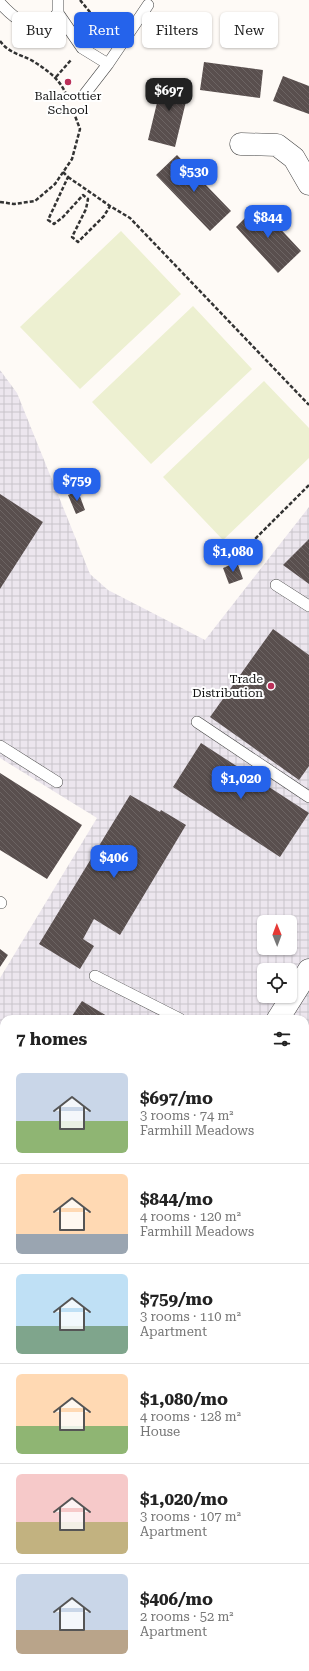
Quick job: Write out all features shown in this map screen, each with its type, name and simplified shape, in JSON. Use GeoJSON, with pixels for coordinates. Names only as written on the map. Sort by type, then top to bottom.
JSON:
{"type":"FeatureCollection","features":[{"type":"Feature","properties":{"kind":"street"},"geometry":{"type":"LineString","coordinates":[[241,144],[277,145],[294,158],[309,184]]}},
{"type":"Feature","properties":{"kind":"street"},"geometry":{"type":"LineString","coordinates":[[281,1015],[309,970]]}},
{"type":"Feature","properties":{"kind":"lane"},"geometry":{"type":"LineString","coordinates":[[58,0],[58,12]]}},
{"type":"Feature","properties":{"kind":"lane"},"geometry":{"type":"LineString","coordinates":[[0,3],[12,15]]}},
{"type":"Feature","properties":{"kind":"lane"},"geometry":{"type":"LineString","coordinates":[[84,95],[108,64],[148,5]]}},
{"type":"Feature","properties":{"kind":"lane"},"geometry":{"type":"LineString","coordinates":[[66,25],[82,48],[108,64]]}},
{"type":"Feature","properties":{"kind":"lane"},"geometry":{"type":"LineString","coordinates":[[276,584],[309,606]]}},
{"type":"Feature","properties":{"kind":"lane"},"geometry":{"type":"LineString","coordinates":[[197,722],[309,797]]}},
{"type":"Feature","properties":{"kind":"lane"},"geometry":{"type":"LineString","coordinates":[[0,746],[58,782]]}},
{"type":"Feature","properties":{"kind":"lane"},"geometry":{"type":"LineString","coordinates":[[95,976],[172,1015]]}},
{"type":"Feature","properties":{"kind":"path"},"geometry":{"type":"LineString","coordinates":[[0,41],[6,49],[31,61],[56,77],[68,98]]}},
{"type":"Feature","properties":{"kind":"path"},"geometry":{"type":"LineString","coordinates":[[0,202],[14,204],[35,201],[55,184],[72,159],[80,129],[71,104]]}},
{"type":"Feature","properties":{"kind":"path"},"geometry":{"type":"LineString","coordinates":[[63,172],[110,206],[130,218],[309,405]]}},
{"type":"Feature","properties":{"kind":"path"},"geometry":{"type":"LineString","coordinates":[[68,177],[48,220],[54,224],[63,217],[83,195],[88,199],[86,209],[72,237],[78,242],[104,216],[110,206]]}},
{"type":"Feature","properties":{"kind":"path"},"geometry":{"type":"LineString","coordinates":[[234,560],[309,485]]}},
{"type":"Feature","properties":{"kind":"shaded area"},"geometry":{"type":"Polygon","coordinates":[[[0,370],[17,393],[90,574],[108,590],[205,640],[309,507],[309,1015],[0,1015],[0,978],[97,818],[0,758],[0,370]]]}},
{"type":"Feature","properties":{"kind":"green space"},"geometry":{"type":"Polygon","coordinates":[[[121,231],[181,294],[80,389],[20,327],[121,231]]]}},
{"type":"Feature","properties":{"kind":"green space"},"geometry":{"type":"Polygon","coordinates":[[[193,306],[252,369],[151,464],[92,402],[193,306]]]}},
{"type":"Feature","properties":{"kind":"green space"},"geometry":{"type":"Polygon","coordinates":[[[264,381],[309,428],[309,458],[223,540],[163,477],[264,381]]]}},
{"type":"Feature","properties":{"kind":"building"},"geometry":{"type":"Polygon","coordinates":[[[204,62],[263,70],[260,98],[200,90],[204,62]]]}},
{"type":"Feature","properties":{"kind":"building"},"geometry":{"type":"Polygon","coordinates":[[[283,76],[309,86],[309,114],[273,101],[283,76]]]}},
{"type":"Feature","properties":{"kind":"building"},"geometry":{"type":"Polygon","coordinates":[[[163,78],[190,85],[175,147],[148,140],[163,78]]]}},
{"type":"Feature","properties":{"kind":"building"},"geometry":{"type":"Polygon","coordinates":[[[177,155],[231,211],[210,231],[156,175],[177,155]]]}},
{"type":"Feature","properties":{"kind":"building"},"geometry":{"type":"Polygon","coordinates":[[[258,205],[301,251],[278,273],[236,227],[258,205]]]}},
{"type":"Feature","properties":{"kind":"building"},"geometry":{"type":"Polygon","coordinates":[[[78,491],[85,510],[76,514],[68,495],[78,491]]]}},
{"type":"Feature","properties":{"kind":"building"},"geometry":{"type":"Polygon","coordinates":[[[0,494],[43,522],[0,589],[0,494]]]}},
{"type":"Feature","properties":{"kind":"building"},"geometry":{"type":"Polygon","coordinates":[[[309,539],[309,584],[283,565],[309,539]]]}},
{"type":"Feature","properties":{"kind":"building"},"geometry":{"type":"Polygon","coordinates":[[[237,562],[243,579],[229,584],[223,568],[237,562]]]}},
{"type":"Feature","properties":{"kind":"building","name":"Trade Distribution"},"geometry":{"type":"Polygon","coordinates":[[[273,629],[309,655],[309,766],[299,780],[210,717],[273,629]]]}},
{"type":"Feature","properties":{"kind":"building"},"geometry":{"type":"Polygon","coordinates":[[[201,743],[309,813],[280,857],[173,787],[201,743]]]}},
{"type":"Feature","properties":{"kind":"building"},"geometry":{"type":"Polygon","coordinates":[[[0,773],[82,825],[47,879],[0,850],[0,773]]]}},
{"type":"Feature","properties":{"kind":"building"},"geometry":{"type":"Polygon","coordinates":[[[130,795],[160,812],[161,810],[186,825],[120,935],[94,919],[83,939],[94,946],[80,969],[39,944],[130,795]]]}},
{"type":"Feature","properties":{"kind":"building"},"geometry":{"type":"Polygon","coordinates":[[[0,949],[8,955],[0,967],[0,949]]]}},
{"type":"Feature","properties":{"kind":"building"},"geometry":{"type":"Polygon","coordinates":[[[82,1001],[105,1015],[73,1015],[82,1001]]]}},
{"type":"Feature","properties":{"kind":"place","name":"Ballacottier School"},"geometry":{"type":"Point","coordinates":[68,82]}},
{"type":"Feature","properties":{"kind":"place","name":"Trade Distribution"},"geometry":{"type":"Point","coordinates":[271,686]}}]}
